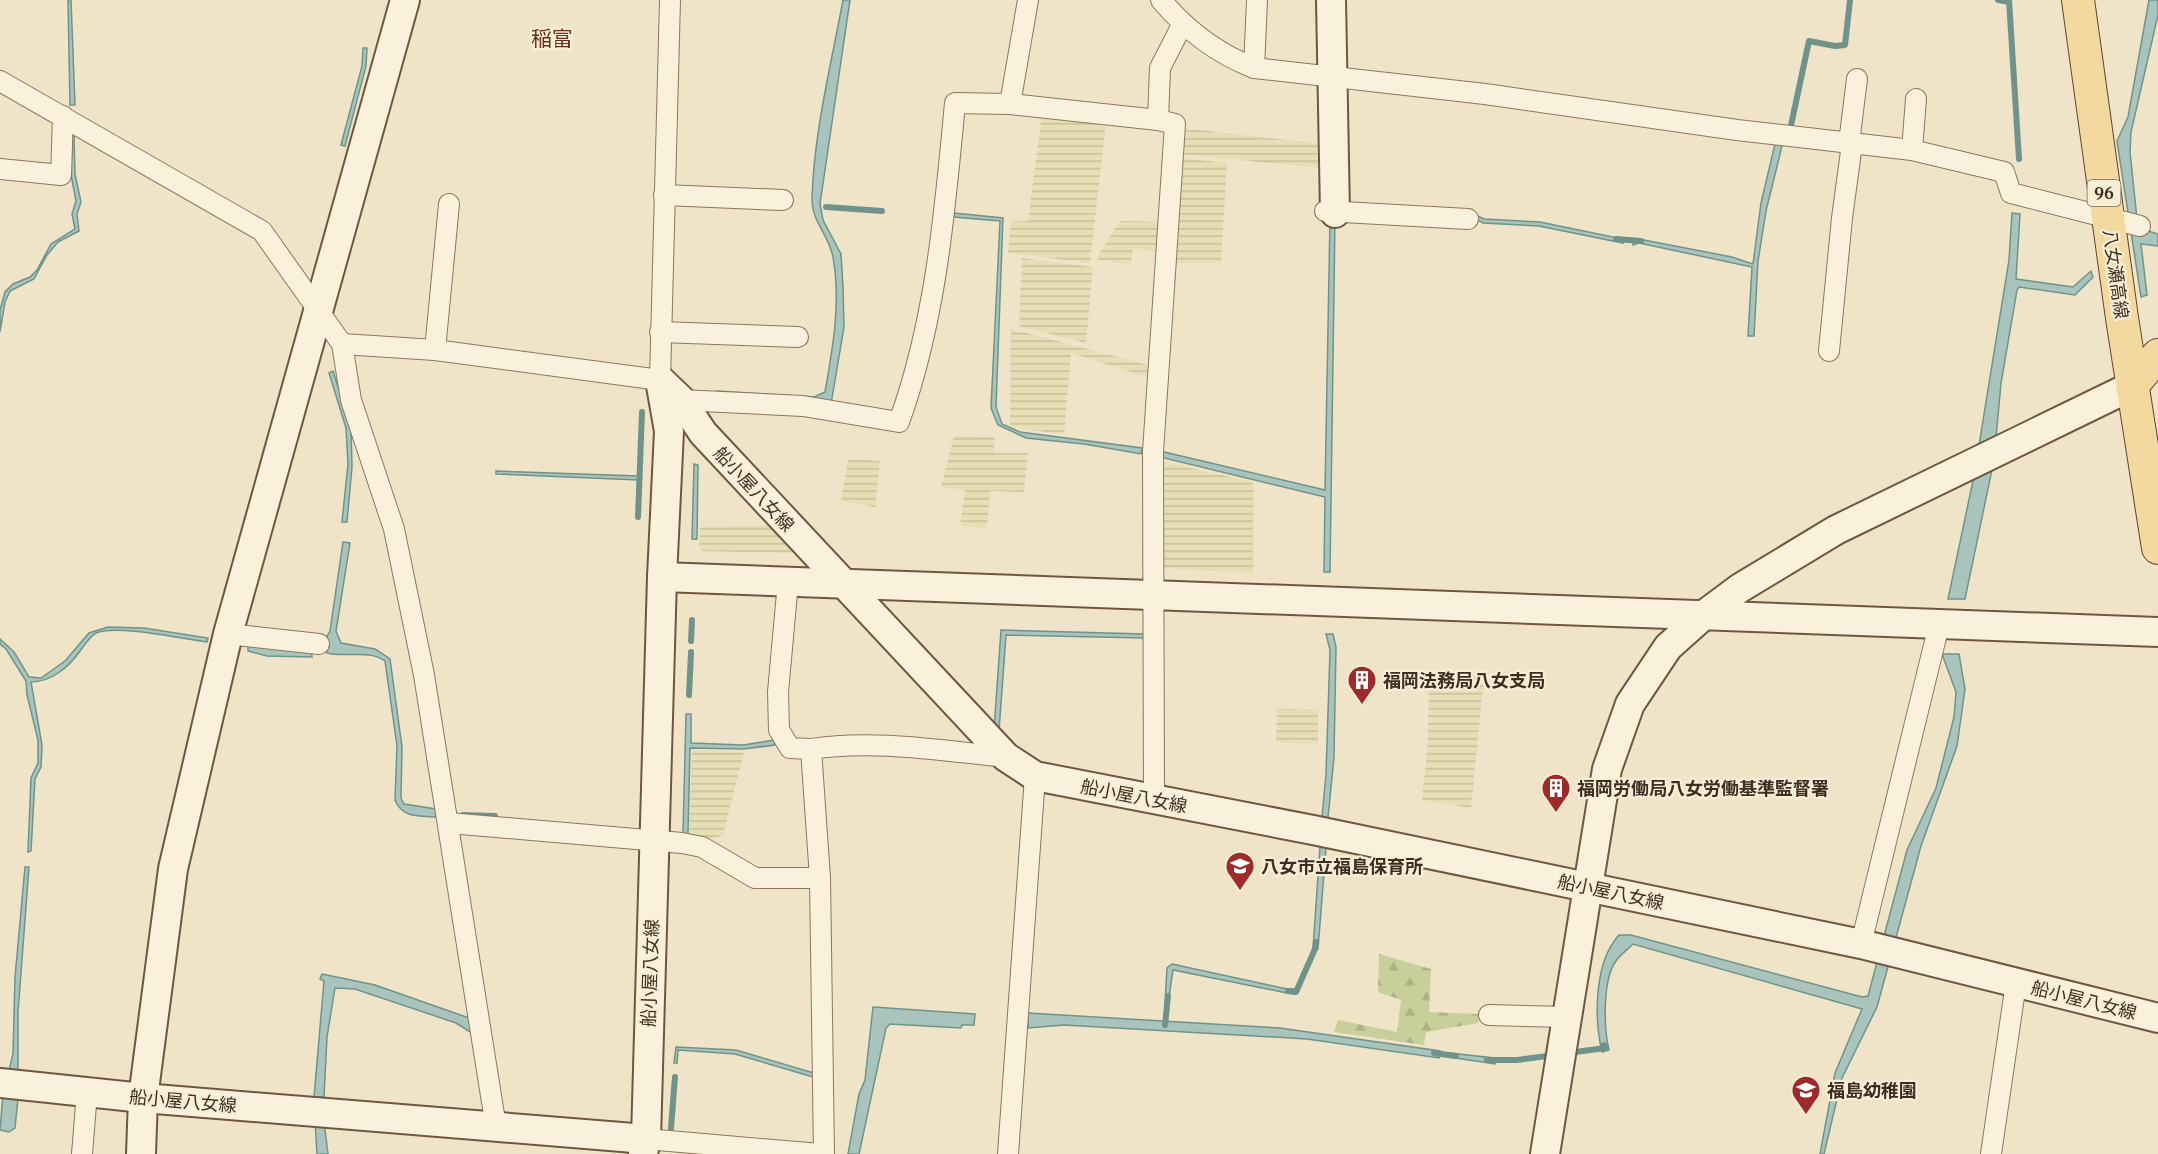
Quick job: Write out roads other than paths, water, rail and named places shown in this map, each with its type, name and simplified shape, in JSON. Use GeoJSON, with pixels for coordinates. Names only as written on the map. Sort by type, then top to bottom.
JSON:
{"type":"FeatureCollection","features":[{"type":"Feature","properties":{"kind":"main road","name":"八女瀬高線"},"geometry":{"type":"LineString","coordinates":[[2078,0],[2125,222],[2132,386],[2158,548]]}},
{"type":"Feature","properties":{"kind":"main road"},"geometry":{"type":"LineString","coordinates":[[2132,386],[2158,355]]}},
{"type":"Feature","properties":{"kind":"street"},"geometry":{"type":"LineString","coordinates":[[141,1154],[143,1098],[173,869],[228,634],[319,315],[405,0]]}},
{"type":"Feature","properties":{"kind":"street"},"geometry":{"type":"LineString","coordinates":[[342,344],[435,350],[660,380],[669,0]]}},
{"type":"Feature","properties":{"kind":"street"},"geometry":{"type":"LineString","coordinates":[[1010,104],[1028,0]]}},
{"type":"Feature","properties":{"kind":"street"},"geometry":{"type":"LineString","coordinates":[[1161,0],[1182,25],[1226,57],[1254,68],[1485,94],[1737,130],[1912,150],[2004,171],[2011,193],[2125,222]]}},
{"type":"Feature","properties":{"kind":"street"},"geometry":{"type":"LineString","coordinates":[[1254,68],[1257,0]]}},
{"type":"Feature","properties":{"kind":"street"},"geometry":{"type":"LineString","coordinates":[[1331,0],[1330,212],[1468,219]]}},
{"type":"Feature","properties":{"kind":"street"},"geometry":{"type":"LineString","coordinates":[[1158,120],[1160,68],[1182,25]]}},
{"type":"Feature","properties":{"kind":"street"},"geometry":{"type":"LineString","coordinates":[[1829,351],[1857,79]]}},
{"type":"Feature","properties":{"kind":"street"},"geometry":{"type":"LineString","coordinates":[[0,81],[261,231],[342,344],[351,399],[394,530],[424,675],[496,1126]]}},
{"type":"Feature","properties":{"kind":"street"},"geometry":{"type":"LineString","coordinates":[[1912,150],[1916,99]]}},
{"type":"Feature","properties":{"kind":"street"},"geometry":{"type":"LineString","coordinates":[[681,400],[803,405],[899,422],[917,373],[945,217],[956,103],[1010,104],[1174,123],[1153,452],[1151,597],[1154,799]]}},
{"type":"Feature","properties":{"kind":"street"},"geometry":{"type":"LineString","coordinates":[[0,169],[61,175],[63,117]]}},
{"type":"Feature","properties":{"kind":"street"},"geometry":{"type":"LineString","coordinates":[[664,195],[783,200]]}},
{"type":"Feature","properties":{"kind":"street"},"geometry":{"type":"LineString","coordinates":[[435,350],[449,204]]}},
{"type":"Feature","properties":{"kind":"street"},"geometry":{"type":"LineString","coordinates":[[660,332],[798,337]]}},
{"type":"Feature","properties":{"kind":"street","name":"船小屋八女線"},"geometry":{"type":"LineString","coordinates":[[660,380],[681,400],[703,433],[840,583],[1006,757],[1035,776],[1588,886],[1861,944],[2158,1018]]}},
{"type":"Feature","properties":{"kind":"street","name":"船小屋八女線"},"geometry":{"type":"LineString","coordinates":[[8,1084],[143,1098],[496,1126],[644,1146],[662,577],[669,431],[660,380]]}},
{"type":"Feature","properties":{"kind":"street"},"geometry":{"type":"LineString","coordinates":[[1545,1154],[1607,769],[1630,704],[1668,647],[1705,614],[1740,588],[1836,530],[2132,386]]}},
{"type":"Feature","properties":{"kind":"street"},"geometry":{"type":"LineString","coordinates":[[662,577],[1151,597],[1705,614],[2158,632]]}},
{"type":"Feature","properties":{"kind":"street"},"geometry":{"type":"LineString","coordinates":[[788,582],[778,692],[780,730],[790,748],[811,749],[835,745],[1006,757]]}},
{"type":"Feature","properties":{"kind":"street"},"geometry":{"type":"LineString","coordinates":[[1861,944],[1939,625]]}},
{"type":"Feature","properties":{"kind":"street"},"geometry":{"type":"LineString","coordinates":[[228,634],[318,644]]}},
{"type":"Feature","properties":{"kind":"street"},"geometry":{"type":"LineString","coordinates":[[811,749],[820,878],[824,1154]]}},
{"type":"Feature","properties":{"kind":"street"},"geometry":{"type":"LineString","coordinates":[[1008,1154],[1035,776]]}},
{"type":"Feature","properties":{"kind":"street"},"geometry":{"type":"LineString","coordinates":[[449,823],[702,847],[755,878],[820,878]]}},
{"type":"Feature","properties":{"kind":"street"},"geometry":{"type":"LineString","coordinates":[[1991,1154],[2016,983]]}},
{"type":"Feature","properties":{"kind":"street"},"geometry":{"type":"LineString","coordinates":[[1489,1015],[1567,1017]]}},
{"type":"Feature","properties":{"kind":"street"},"geometry":{"type":"LineString","coordinates":[[82,1154],[87,1092]]}},
{"type":"Feature","properties":{"kind":"street"},"geometry":{"type":"LineString","coordinates":[[644,1146],[820,1154]]}},
{"type":"Feature","properties":{"kind":"water"},"geometry":{"type":"Polygon","coordinates":[[[68,0],[71,0],[75,105],[70,105],[68,0]]]}},
{"type":"Feature","properties":{"kind":"water"},"geometry":{"type":"Polygon","coordinates":[[[843,0],[850,0],[820,204],[823,220],[841,254],[843,287],[844,327],[831,404],[717,397],[717,391],[814,397],[825,392],[835,324],[836,291],[831,249],[812,206],[813,173],[828,74],[843,0]]]}},
{"type":"Feature","properties":{"kind":"water"},"geometry":{"type":"Polygon","coordinates":[[[2149,0],[2158,0],[2158,15],[2131,132],[2130,152],[2138,228],[2158,234],[2158,246],[2141,244],[2147,295],[2141,297],[2117,141],[2128,117],[2149,0]]]}},
{"type":"Feature","properties":{"kind":"water"},"geometry":{"type":"Polygon","coordinates":[[[363,48],[367,48],[366,66],[345,146],[341,145],[362,66],[363,48]]]}},
{"type":"Feature","properties":{"kind":"water"},"geometry":{"type":"Polygon","coordinates":[[[71,136],[74,136],[75,174],[81,202],[77,214],[79,231],[58,242],[47,255],[34,279],[10,291],[5,302],[0,332],[0,310],[5,292],[13,284],[30,277],[37,270],[51,244],[75,229],[72,214],[76,201],[71,175],[71,136]]]}},
{"type":"Feature","properties":{"kind":"water"},"geometry":{"type":"Polygon","coordinates":[[[1775,144],[1782,146],[1766,211],[1758,261],[1754,336],[1748,336],[1752,267],[1639,243],[1633,245],[1633,241],[1639,239],[1732,257],[1753,264],[1761,203],[1775,144]]]}},
{"type":"Feature","properties":{"kind":"water"},"geometry":{"type":"Polygon","coordinates":[[[1470,212],[1484,219],[1540,222],[1623,239],[1623,243],[1539,226],[1483,223],[1470,215],[1470,212]]]}},
{"type":"Feature","properties":{"kind":"water"},"geometry":{"type":"Polygon","coordinates":[[[954,213],[1003,218],[996,407],[1002,424],[1020,432],[1142,448],[1141,454],[1084,444],[1026,438],[998,425],[991,408],[1000,221],[954,217],[954,213]]]}},
{"type":"Feature","properties":{"kind":"water"},"geometry":{"type":"Polygon","coordinates":[[[2012,213],[2020,214],[2016,279],[2073,287],[2091,271],[2093,277],[2075,295],[2019,287],[2017,290],[2001,383],[1994,460],[1965,599],[1948,599],[1974,476],[2009,260],[2012,213]]]}},
{"type":"Feature","properties":{"kind":"water"},"geometry":{"type":"Polygon","coordinates":[[[1330,218],[1335,218],[1330,572],[1324,572],[1325,497],[1160,457],[1160,451],[1325,490],[1330,218]]]}},
{"type":"Feature","properties":{"kind":"water"},"geometry":{"type":"Polygon","coordinates":[[[333,371],[351,428],[352,467],[347,522],[342,522],[348,464],[346,428],[329,373],[333,371]]]}},
{"type":"Feature","properties":{"kind":"water"},"geometry":{"type":"Polygon","coordinates":[[[694,464],[698,465],[697,539],[692,539],[694,464]]]}},
{"type":"Feature","properties":{"kind":"water"},"geometry":{"type":"Polygon","coordinates":[[[496,471],[638,476],[638,480],[496,474],[496,471]]]}},
{"type":"Feature","properties":{"kind":"water"},"geometry":{"type":"Polygon","coordinates":[[[343,542],[350,543],[336,631],[341,643],[375,649],[390,659],[402,747],[401,798],[404,804],[436,809],[436,817],[407,813],[398,806],[395,800],[397,746],[385,661],[372,655],[327,653],[322,645],[330,631],[343,542]]]}},
{"type":"Feature","properties":{"kind":"water"},"geometry":{"type":"Polygon","coordinates":[[[108,627],[144,628],[208,638],[207,642],[134,631],[118,630],[96,633],[71,663],[46,679],[31,682],[42,745],[41,767],[35,779],[31,851],[28,852],[31,778],[38,763],[38,740],[27,695],[26,681],[6,649],[0,644],[0,639],[14,652],[29,677],[41,678],[65,661],[89,633],[108,627]]]}},
{"type":"Feature","properties":{"kind":"water"},"geometry":{"type":"Polygon","coordinates":[[[1001,630],[1144,634],[1144,638],[1006,635],[999,731],[994,730],[1001,630]]]}},
{"type":"Feature","properties":{"kind":"water"},"geometry":{"type":"Polygon","coordinates":[[[1326,634],[1333,634],[1336,647],[1334,757],[1328,818],[1322,817],[1326,774],[1330,650],[1326,634]]]}},
{"type":"Feature","properties":{"kind":"water"},"geometry":{"type":"Polygon","coordinates":[[[248,646],[311,649],[312,657],[267,656],[248,651],[248,646]]]}},
{"type":"Feature","properties":{"kind":"water"},"geometry":{"type":"Polygon","coordinates":[[[1942,654],[1959,654],[1965,689],[1957,746],[1921,846],[1877,1007],[1842,1078],[1824,1154],[1820,1154],[1835,1073],[1862,1009],[1633,944],[1611,969],[1606,992],[1605,1018],[1609,1050],[1602,1052],[1598,1023],[1598,991],[1605,960],[1619,935],[1631,935],[1862,997],[1868,996],[1907,850],[1936,788],[1954,717],[1956,692],[1942,654]]]}},
{"type":"Feature","properties":{"kind":"water"},"geometry":{"type":"Polygon","coordinates":[[[686,714],[691,714],[691,743],[743,745],[775,740],[775,745],[743,749],[690,748],[688,834],[683,834],[686,714]]]}},
{"type":"Feature","properties":{"kind":"water"},"geometry":{"type":"Polygon","coordinates":[[[1320,846],[1326,848],[1318,949],[1313,949],[1320,846]]]}},
{"type":"Feature","properties":{"kind":"water"},"geometry":{"type":"Polygon","coordinates":[[[25,867],[29,867],[18,1012],[18,1098],[15,1128],[9,1132],[0,1130],[3,1094],[13,1054],[15,977],[25,867]]]}},
{"type":"Feature","properties":{"kind":"water"},"geometry":{"type":"Polygon","coordinates":[[[1172,964],[1296,989],[1295,994],[1173,970],[1168,1004],[1165,1003],[1167,968],[1172,964]]]}},
{"type":"Feature","properties":{"kind":"water"},"geometry":{"type":"Polygon","coordinates":[[[322,974],[375,985],[472,1019],[475,1035],[456,1023],[355,989],[335,988],[327,1037],[324,1097],[314,1097],[324,981],[320,979],[322,974]]]}},
{"type":"Feature","properties":{"kind":"water"},"geometry":{"type":"Polygon","coordinates":[[[873,1007],[975,1014],[974,1025],[962,1025],[961,1028],[890,1024],[886,1028],[859,1154],[848,1154],[859,1094],[865,1080],[873,1007]]]}},
{"type":"Feature","properties":{"kind":"water"},"geometry":{"type":"Polygon","coordinates":[[[1028,1013],[1280,1028],[1440,1051],[1439,1058],[1307,1039],[1064,1025],[1028,1028],[1028,1013]]]}},
{"type":"Feature","properties":{"kind":"water"},"geometry":{"type":"Polygon","coordinates":[[[676,1047],[736,1050],[814,1073],[813,1077],[735,1054],[678,1050],[677,1063],[674,1063],[676,1047]]]}},
{"type":"Feature","properties":{"kind":"water"},"geometry":{"type":"Polygon","coordinates":[[[1449,1053],[1495,1058],[1495,1064],[1449,1057],[1449,1053]]]}},
{"type":"Feature","properties":{"kind":"water"},"geometry":{"type":"Polygon","coordinates":[[[315,1121],[324,1122],[328,1154],[317,1154],[315,1121]]]}},
{"type":"Feature","properties":{"kind":"waterway"},"geometry":{"type":"LineString","coordinates":[[1790,130],[1809,41],[1835,46],[1845,45],[1850,0]]}},
{"type":"Feature","properties":{"kind":"waterway"},"geometry":{"type":"LineString","coordinates":[[1998,0],[2009,2]]}},
{"type":"Feature","properties":{"kind":"waterway"},"geometry":{"type":"LineString","coordinates":[[2009,0],[2019,159]]}},
{"type":"Feature","properties":{"kind":"waterway"},"geometry":{"type":"LineString","coordinates":[[826,207],[882,211]]}},
{"type":"Feature","properties":{"kind":"waterway"},"geometry":{"type":"LineString","coordinates":[[1616,239],[1641,241]]}},
{"type":"Feature","properties":{"kind":"waterway"},"geometry":{"type":"LineString","coordinates":[[638,517],[642,412]]}},
{"type":"Feature","properties":{"kind":"waterway"},"geometry":{"type":"LineString","coordinates":[[691,641],[692,620]]}},
{"type":"Feature","properties":{"kind":"waterway"},"geometry":{"type":"LineString","coordinates":[[689,695],[691,652]]}},
{"type":"Feature","properties":{"kind":"waterway"},"geometry":{"type":"LineString","coordinates":[[463,815],[495,816]]}},
{"type":"Feature","properties":{"kind":"waterway"},"geometry":{"type":"LineString","coordinates":[[1288,991],[1296,992],[1316,942]]}},
{"type":"Feature","properties":{"kind":"waterway"},"geometry":{"type":"LineString","coordinates":[[1165,1025],[1168,996]]}},
{"type":"Feature","properties":{"kind":"waterway"},"geometry":{"type":"LineString","coordinates":[[1568,1053],[1605,1048],[1604,1045]]}},
{"type":"Feature","properties":{"kind":"waterway"},"geometry":{"type":"LineString","coordinates":[[1434,1053],[1456,1056]]}},
{"type":"Feature","properties":{"kind":"waterway"},"geometry":{"type":"LineString","coordinates":[[1487,1060],[1517,1060],[1555,1055]]}},
{"type":"Feature","properties":{"kind":"waterway"},"geometry":{"type":"LineString","coordinates":[[671,1128],[675,1077]]}},
{"type":"Feature","properties":{"kind":"place","name":"福岡法務局八女支局"},"geometry":{"type":"Point","coordinates":[1362,706]}},
{"type":"Feature","properties":{"kind":"place","name":"福岡労働局八女労働基準監督署"},"geometry":{"type":"Point","coordinates":[1556,814]}},
{"type":"Feature","properties":{"kind":"place","name":"八女市立福島保育所"},"geometry":{"type":"Point","coordinates":[1240,892]}},
{"type":"Feature","properties":{"kind":"place","name":"福島幼稚園"},"geometry":{"type":"Point","coordinates":[1806,1116]}},
{"type":"Feature","properties":{"kind":"district","name":"稲富"},"geometry":{"type":"Point","coordinates":[552,38]}}]}
